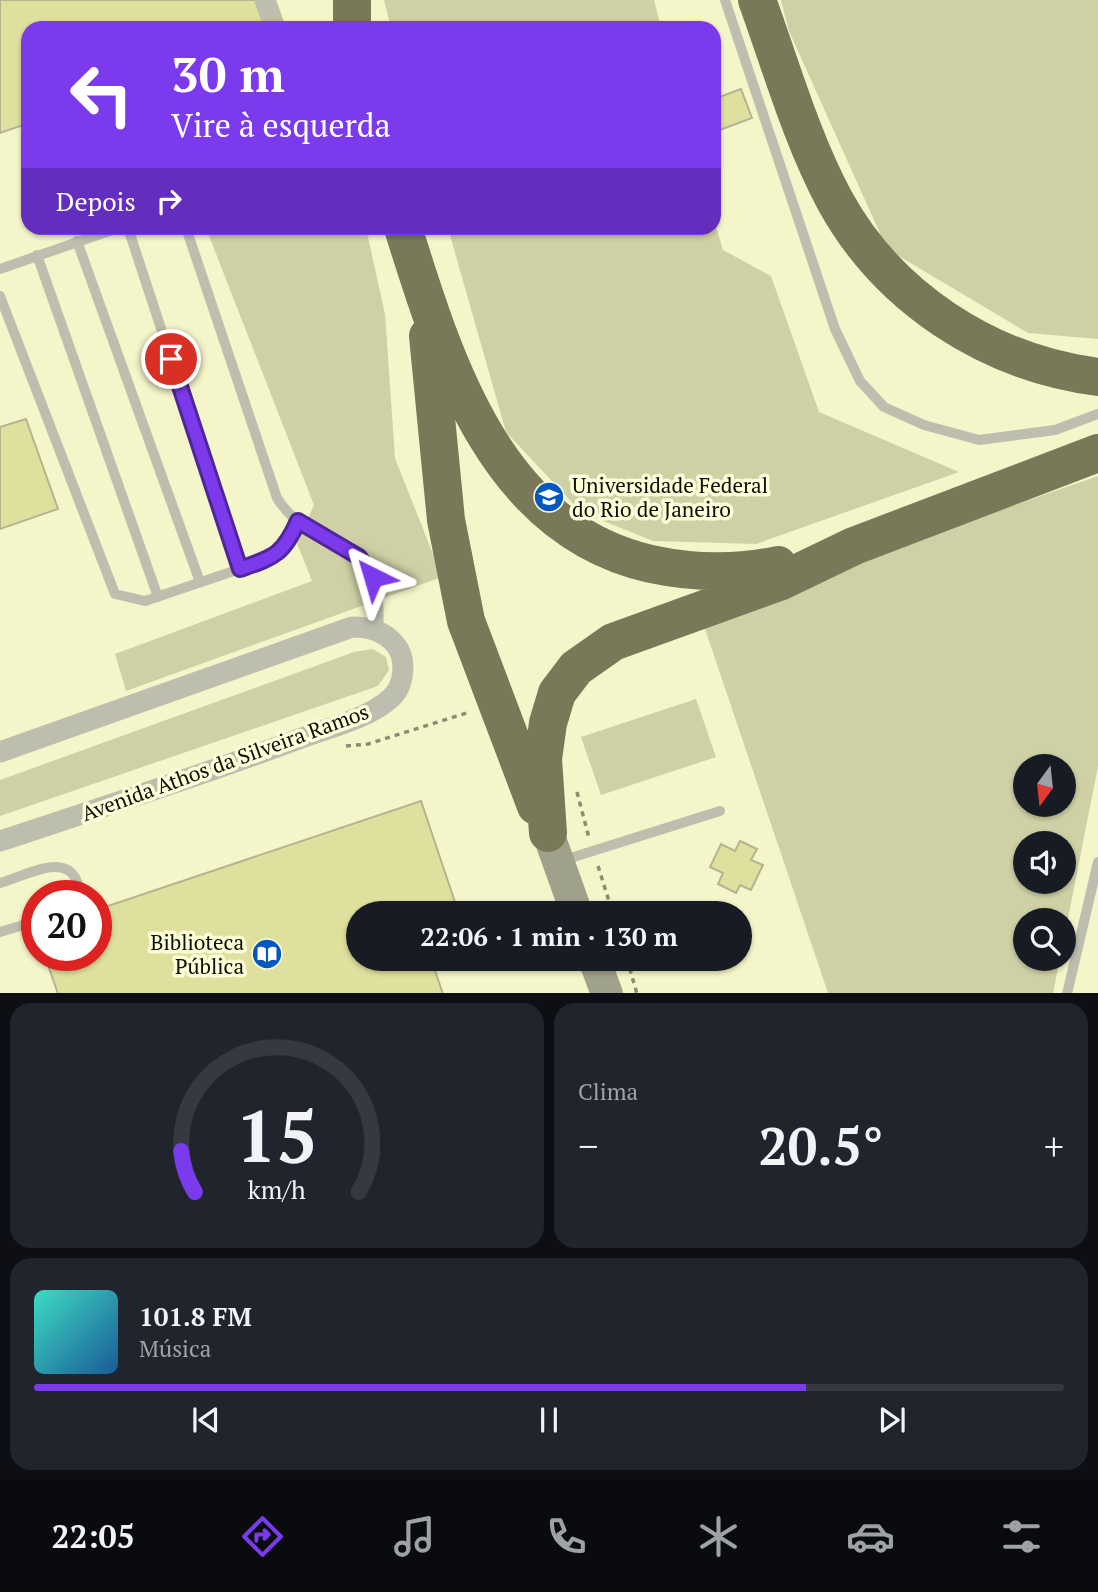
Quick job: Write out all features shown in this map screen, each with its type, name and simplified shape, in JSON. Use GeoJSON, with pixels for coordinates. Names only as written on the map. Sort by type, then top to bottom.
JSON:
{"type":"FeatureCollection","features":[{"type":"Feature","properties":{"kind":"highway"},"geometry":{"type":"LineString","coordinates":[[352,0],[352,21]]}},
{"type":"Feature","properties":{"kind":"highway"},"geometry":{"type":"LineString","coordinates":[[758,0],[807,138],[834,199],[867,248],[899,285],[940,318],[986,345],[1031,363],[1098,377]]}},
{"type":"Feature","properties":{"kind":"highway"},"geometry":{"type":"LineString","coordinates":[[405,235],[424,294],[464,396],[490,446],[511,477],[535,502],[577,535],[626,559],[691,571],[727,572],[774,566],[854,545]]}},
{"type":"Feature","properties":{"kind":"highway"},"geometry":{"type":"LineString","coordinates":[[424,294],[446,520],[466,621],[553,847]]}},
{"type":"Feature","properties":{"kind":"highway"},"geometry":{"type":"LineString","coordinates":[[553,847],[543,759],[548,723],[557,693],[576,668],[613,642],[779,582],[854,545],[1098,453]]}},
{"type":"Feature","properties":{"kind":"street"},"geometry":{"type":"LineString","coordinates":[[265,0],[272,21]]}},
{"type":"Feature","properties":{"kind":"street"},"geometry":{"type":"LineString","coordinates":[[0,752],[352,627],[378,632]]}},
{"type":"Feature","properties":{"kind":"street","name":"Avenida Athos da Silveira Ramos"},"geometry":{"type":"LineString","coordinates":[[0,841],[242,760],[384,704],[394,695],[400,684],[403,663],[397,646],[378,632]]}},
{"type":"Feature","properties":{"kind":"street"},"geometry":{"type":"LineString","coordinates":[[553,847],[572,901]]}},
{"type":"Feature","properties":{"kind":"street"},"geometry":{"type":"LineString","coordinates":[[599,971],[607,993]]}},
{"type":"Feature","properties":{"kind":"lane"},"geometry":{"type":"LineString","coordinates":[[725,0],[835,329],[860,381],[884,407],[924,425],[979,440],[1055,430],[1098,414]]}},
{"type":"Feature","properties":{"kind":"lane"},"geometry":{"type":"LineString","coordinates":[[0,269],[98,235]]}},
{"type":"Feature","properties":{"kind":"lane"},"geometry":{"type":"LineString","coordinates":[[130,235],[240,569]]}},
{"type":"Feature","properties":{"kind":"lane"},"geometry":{"type":"LineString","coordinates":[[188,235],[277,498],[298,521],[344,546],[365,562],[373,577],[378,600],[378,632]]}},
{"type":"Feature","properties":{"kind":"lane"},"geometry":{"type":"LineString","coordinates":[[77,242],[200,582]]}},
{"type":"Feature","properties":{"kind":"lane"},"geometry":{"type":"LineString","coordinates":[[37,255],[158,597]]}},
{"type":"Feature","properties":{"kind":"lane"},"geometry":{"type":"LineString","coordinates":[[0,296],[115,594],[145,601],[275,557],[288,544],[298,521]]}},
{"type":"Feature","properties":{"kind":"lane"},"geometry":{"type":"LineString","coordinates":[[553,847],[593,851],[720,811]]}},
{"type":"Feature","properties":{"kind":"lane"},"geometry":{"type":"LineString","coordinates":[[1067,993],[1098,862]]}},
{"type":"Feature","properties":{"kind":"lane"},"geometry":{"type":"LineString","coordinates":[[0,883],[60,865],[70,869],[75,880]]}},
{"type":"Feature","properties":{"kind":"lane"},"geometry":{"type":"LineString","coordinates":[[0,932],[21,926]]}},
{"type":"Feature","properties":{"kind":"path"},"geometry":{"type":"LineString","coordinates":[[343,747],[368,744],[497,706]]}},
{"type":"Feature","properties":{"kind":"path"},"geometry":{"type":"LineString","coordinates":[[574,783],[609,901]]}},
{"type":"Feature","properties":{"kind":"path"},"geometry":{"type":"LineString","coordinates":[[631,971],[637,993]]}},
{"type":"Feature","properties":{"kind":"shaded area","name":"Universidade Federal do Rio de Janeiro"},"geometry":{"type":"Polygon","coordinates":[[[0,0],[1098,0],[1098,993],[0,993],[0,0]]]}},
{"type":"Feature","properties":{"kind":"shaded area"},"geometry":{"type":"Polygon","coordinates":[[[384,0],[654,0],[659,21],[389,21],[384,0]]]}},
{"type":"Feature","properties":{"kind":"shaded area"},"geometry":{"type":"Polygon","coordinates":[[[781,0],[1098,0],[1098,339],[1028,333],[887,249],[789,31],[781,0]]]}},
{"type":"Feature","properties":{"kind":"shaded area"},"geometry":{"type":"Polygon","coordinates":[[[209,235],[368,235],[385,314],[395,458],[442,577],[126,691],[115,654],[312,581],[297,543],[314,505],[209,235]]]}},
{"type":"Feature","properties":{"kind":"shaded area"},"geometry":{"type":"Polygon","coordinates":[[[450,235],[718,235],[723,250],[771,276],[819,412],[959,472],[756,544],[653,541],[581,512],[506,432],[450,235]]]}},
{"type":"Feature","properties":{"kind":"shaded area"},"geometry":{"type":"Polygon","coordinates":[[[1098,476],[1098,766],[1076,878],[1076,831],[1013,831],[1013,894],[1073,894],[1070,908],[1013,908],[1013,971],[1058,971],[1053,993],[828,993],[700,614],[1098,476]]]}},
{"type":"Feature","properties":{"kind":"shaded area"},"geometry":{"type":"Polygon","coordinates":[[[373,649],[386,657],[389,670],[378,686],[0,816],[0,780],[354,652],[373,649]]]}},
{"type":"Feature","properties":{"kind":"shaded area"},"geometry":{"type":"Polygon","coordinates":[[[696,699],[716,757],[601,795],[581,737],[696,699]]]}},
{"type":"Feature","properties":{"kind":"building"},"geometry":{"type":"Polygon","coordinates":[[[0,0],[264,0],[272,21],[21,21],[21,126],[0,133],[0,0]]]}},
{"type":"Feature","properties":{"kind":"building"},"geometry":{"type":"Polygon","coordinates":[[[0,0],[264,0],[272,21],[21,21],[21,126],[0,133],[0,0]]]}},
{"type":"Feature","properties":{"kind":"building"},"geometry":{"type":"Polygon","coordinates":[[[741,89],[752,118],[721,130],[721,96],[741,89]]]}},
{"type":"Feature","properties":{"kind":"building"},"geometry":{"type":"Polygon","coordinates":[[[26,419],[58,509],[0,529],[0,427],[26,419]]]}},
{"type":"Feature","properties":{"kind":"building"},"geometry":{"type":"Polygon","coordinates":[[[26,419],[58,509],[0,529],[0,427],[26,419]]]}},
{"type":"Feature","properties":{"kind":"building"},"geometry":{"type":"Polygon","coordinates":[[[421,801],[455,901],[346,901],[346,971],[435,971],[443,993],[58,993],[50,971],[112,971],[112,905],[421,801]]]}},
{"type":"Feature","properties":{"kind":"building"},"geometry":{"type":"Polygon","coordinates":[[[740,841],[757,849],[751,860],[763,865],[751,890],[740,885],[736,893],[718,884],[723,873],[710,867],[721,844],[735,851],[740,841]]]}},
{"type":"Feature","properties":{"kind":"place","name":"Universidade Federal do Rio de Janeiro"},"geometry":{"type":"Point","coordinates":[549,497]}},
{"type":"Feature","properties":{"kind":"place","name":"Biblioteca Pública"},"geometry":{"type":"Point","coordinates":[267,954]}},
{"type":"Feature","properties":{"kind":"route"},"geometry":{"type":"LineString","coordinates":[[171,359],[240,569],[275,557],[288,544],[298,521],[359,557],[373,577]]}}]}
